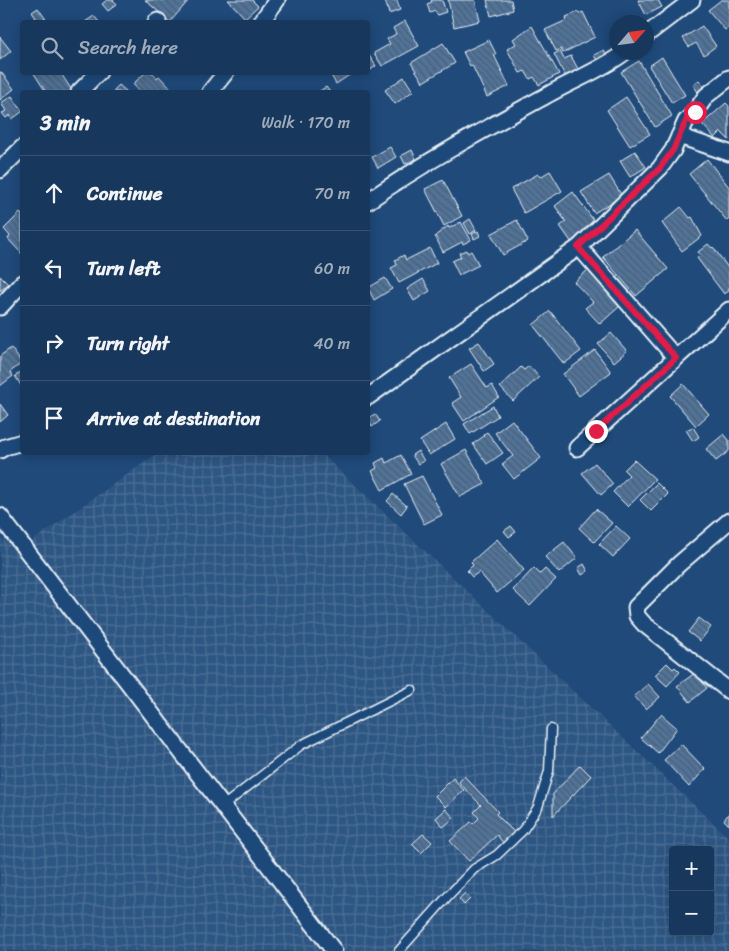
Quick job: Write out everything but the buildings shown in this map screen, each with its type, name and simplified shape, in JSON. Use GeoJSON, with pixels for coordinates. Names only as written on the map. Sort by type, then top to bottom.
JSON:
{"type":"FeatureCollection","features":[{"type":"Feature","properties":{"kind":"street"},"geometry":{"type":"LineString","coordinates":[[262,20],[277,0]]}},
{"type":"Feature","properties":{"kind":"street"},"geometry":{"type":"LineString","coordinates":[[654,29],[692,0]]}},
{"type":"Feature","properties":{"kind":"street"},"geometry":{"type":"LineString","coordinates":[[370,200],[446,151],[573,81],[615,60]]}},
{"type":"Feature","properties":{"kind":"street"},"geometry":{"type":"LineString","coordinates":[[81,90],[96,75]]}},
{"type":"Feature","properties":{"kind":"street"},"geometry":{"type":"LineString","coordinates":[[212,90],[224,75]]}},
{"type":"Feature","properties":{"kind":"street"},"geometry":{"type":"LineString","coordinates":[[370,396],[578,247],[660,168],[673,150],[686,121],[706,96],[729,78]]}},
{"type":"Feature","properties":{"kind":"street"},"geometry":{"type":"LineString","coordinates":[[679,136],[729,153]]}},
{"type":"Feature","properties":{"kind":"street"},"geometry":{"type":"LineString","coordinates":[[0,170],[20,150]]}},
{"type":"Feature","properties":{"kind":"street"},"geometry":{"type":"LineString","coordinates":[[578,247],[676,358]]}},
{"type":"Feature","properties":{"kind":"street"},"geometry":{"type":"LineString","coordinates":[[0,307],[20,285]]}},
{"type":"Feature","properties":{"kind":"street"},"geometry":{"type":"LineString","coordinates":[[577,448],[729,310]]}},
{"type":"Feature","properties":{"kind":"street"},"geometry":{"type":"LineString","coordinates":[[0,450],[20,443]]}},
{"type":"Feature","properties":{"kind":"street"},"geometry":{"type":"LineString","coordinates":[[0,516],[334,951]]}},
{"type":"Feature","properties":{"kind":"street"},"geometry":{"type":"LineString","coordinates":[[729,521],[678,564],[636,607],[637,616],[644,624],[729,691]]}},
{"type":"Feature","properties":{"kind":"lane"},"geometry":{"type":"LineString","coordinates":[[223,806],[301,745],[412,690]]}},
{"type":"Feature","properties":{"kind":"lane"},"geometry":{"type":"LineString","coordinates":[[399,951],[474,868],[497,855],[523,830],[538,807],[549,771],[551,729]]}},
{"type":"Feature","properties":{"kind":"shaded area"},"geometry":{"type":"Polygon","coordinates":[[[155,455],[323,455],[729,838],[729,951],[0,951],[0,537],[18,551],[155,455]]]}},
{"type":"Feature","properties":{"kind":"route"},"geometry":{"type":"LineString","coordinates":[[596,431],[676,358],[578,247],[660,168],[673,150],[686,121],[695,112]]}}]}
